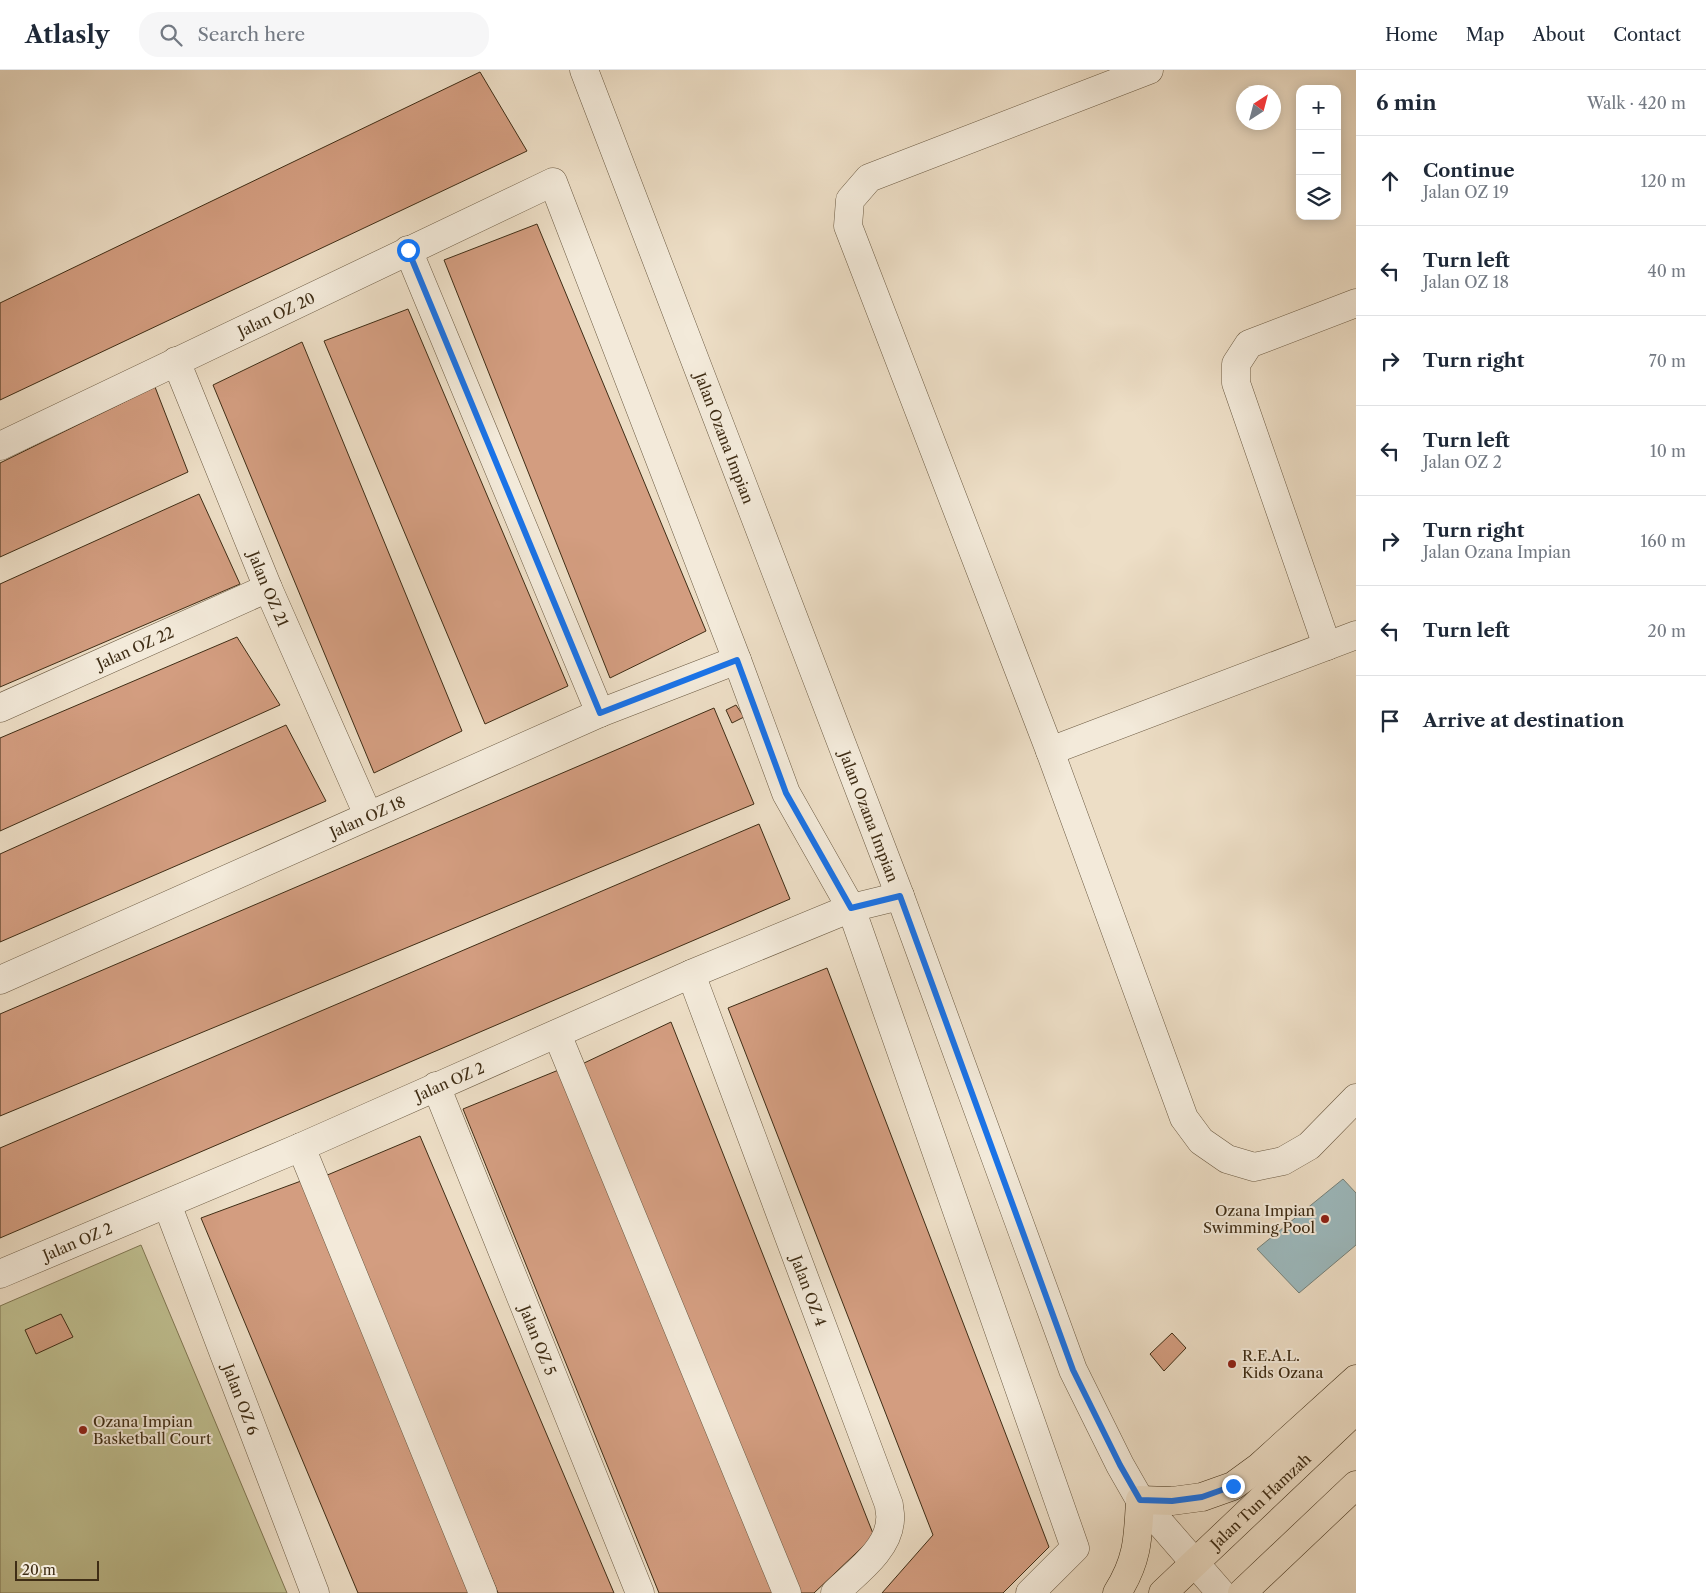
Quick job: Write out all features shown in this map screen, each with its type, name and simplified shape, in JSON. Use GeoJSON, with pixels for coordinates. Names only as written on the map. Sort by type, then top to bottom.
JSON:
{"type":"FeatureCollection","features":[{"type":"Feature","properties":{"kind":"main road"},"geometry":{"type":"LineString","coordinates":[[1116,1593],[1135,1555],[1140,1500],[1172,1501],[1202,1497],[1233,1486],[1259,1467],[1356,1380]]}},
{"type":"Feature","properties":{"kind":"main road","name":"Jalan Tun Hamzah"},"geometry":{"type":"LineString","coordinates":[[1163,1593],[1356,1410]]}},
{"type":"Feature","properties":{"kind":"main road"},"geometry":{"type":"LineString","coordinates":[[1242,1593],[1356,1486]]}},
{"type":"Feature","properties":{"kind":"street","name":"Jalan Ozana Impian"},"geometry":{"type":"LineString","coordinates":[[584,70],[900,896],[1073,1370],[1120,1465],[1140,1500],[1221,1593]]}},
{"type":"Feature","properties":{"kind":"street"},"geometry":{"type":"LineString","coordinates":[[1149,70],[869,178],[850,200],[848,226],[1050,752],[1184,1118],[1201,1141],[1227,1159],[1254,1167],[1283,1161],[1309,1146],[1356,1098]]}},
{"type":"Feature","properties":{"kind":"street","name":"Jalan OZ 20"},"geometry":{"type":"LineString","coordinates":[[0,446],[553,182],[737,660]]}},
{"type":"Feature","properties":{"kind":"street"},"geometry":{"type":"LineString","coordinates":[[408,250],[600,713]]}},
{"type":"Feature","properties":{"kind":"street"},"geometry":{"type":"LineString","coordinates":[[1327,646],[1236,384],[1236,364],[1248,344],[1356,303]]}},
{"type":"Feature","properties":{"kind":"street","name":"Jalan OZ 21"},"geometry":{"type":"LineString","coordinates":[[176,361],[268,588],[368,816]]}},
{"type":"Feature","properties":{"kind":"street","name":"Jalan OZ 22"},"geometry":{"type":"LineString","coordinates":[[0,708],[268,588]]}},
{"type":"Feature","properties":{"kind":"street"},"geometry":{"type":"LineString","coordinates":[[1050,752],[1356,635]]}},
{"type":"Feature","properties":{"kind":"street"},"geometry":{"type":"LineString","coordinates":[[737,660],[786,793],[851,908],[1075,1548],[1030,1593]]}},
{"type":"Feature","properties":{"kind":"street","name":"Jalan OZ 18"},"geometry":{"type":"LineString","coordinates":[[0,980],[600,713],[737,660]]}},
{"type":"Feature","properties":{"kind":"street","name":"Jalan OZ 2"},"geometry":{"type":"LineString","coordinates":[[0,1274],[301,1147],[691,974],[851,908],[900,896]]}},
{"type":"Feature","properties":{"kind":"street","name":"Jalan OZ 4"},"geometry":{"type":"LineString","coordinates":[[691,974],[888,1505],[890,1520],[887,1536],[880,1549],[834,1593]]}},
{"type":"Feature","properties":{"kind":"street"},"geometry":{"type":"LineString","coordinates":[[557,1034],[787,1593]]}},
{"type":"Feature","properties":{"kind":"street","name":"Jalan OZ 5"},"geometry":{"type":"LineString","coordinates":[[436,1086],[640,1593]]}},
{"type":"Feature","properties":{"kind":"street"},"geometry":{"type":"LineString","coordinates":[[301,1147],[483,1593]]}},
{"type":"Feature","properties":{"kind":"street","name":"Jalan OZ 6"},"geometry":{"type":"LineString","coordinates":[[167,1204],[315,1593]]}},
{"type":"Feature","properties":{"kind":"green space"},"geometry":{"type":"Polygon","coordinates":[[[141,1245],[287,1593],[0,1593],[0,1306],[141,1245]]]}},
{"type":"Feature","properties":{"kind":"water","name":"Ozana Impian Swimming Pool"},"geometry":{"type":"Polygon","coordinates":[[[1343,1179],[1356,1193],[1356,1245],[1299,1293],[1257,1249],[1343,1179]]]}},
{"type":"Feature","properties":{"kind":"building"},"geometry":{"type":"Polygon","coordinates":[[[480,72],[527,151],[0,400],[0,303],[480,72]]]}},
{"type":"Feature","properties":{"kind":"building"},"geometry":{"type":"Polygon","coordinates":[[[537,224],[706,631],[610,678],[444,260],[537,224]]]}},
{"type":"Feature","properties":{"kind":"building"},"geometry":{"type":"Polygon","coordinates":[[[408,309],[568,686],[485,724],[324,341],[408,309]]]}},
{"type":"Feature","properties":{"kind":"building"},"geometry":{"type":"Polygon","coordinates":[[[302,342],[462,731],[374,773],[213,385],[302,342]]]}},
{"type":"Feature","properties":{"kind":"building"},"geometry":{"type":"Polygon","coordinates":[[[155,387],[188,472],[0,557],[0,463],[155,387]]]}},
{"type":"Feature","properties":{"kind":"building"},"geometry":{"type":"Polygon","coordinates":[[[199,494],[240,584],[0,687],[0,584],[199,494]]]}},
{"type":"Feature","properties":{"kind":"building"},"geometry":{"type":"Polygon","coordinates":[[[237,637],[280,705],[0,831],[0,738],[237,637]]]}},
{"type":"Feature","properties":{"kind":"building"},"geometry":{"type":"Polygon","coordinates":[[[736,705],[744,717],[732,723],[726,710],[736,705]]]}},
{"type":"Feature","properties":{"kind":"building"},"geometry":{"type":"Polygon","coordinates":[[[714,708],[754,804],[0,1116],[0,1014],[714,708]]]}},
{"type":"Feature","properties":{"kind":"building"},"geometry":{"type":"Polygon","coordinates":[[[286,725],[326,801],[0,942],[0,854],[286,725]]]}},
{"type":"Feature","properties":{"kind":"building"},"geometry":{"type":"Polygon","coordinates":[[[759,824],[790,899],[0,1238],[0,1148],[759,824]]]}},
{"type":"Feature","properties":{"kind":"building"},"geometry":{"type":"Polygon","coordinates":[[[827,968],[1049,1547],[1003,1593],[882,1593],[933,1535],[728,1008],[827,968]]]}},
{"type":"Feature","properties":{"kind":"building"},"geometry":{"type":"Polygon","coordinates":[[[671,1022],[874,1536],[814,1593],[800,1593],[582,1064],[671,1022]]]}},
{"type":"Feature","properties":{"kind":"building"},"geometry":{"type":"Polygon","coordinates":[[[566,1067],[777,1593],[659,1593],[463,1109],[566,1067]]]}},
{"type":"Feature","properties":{"kind":"building"},"geometry":{"type":"Polygon","coordinates":[[[420,1136],[614,1593],[498,1593],[325,1176],[420,1136]]]}},
{"type":"Feature","properties":{"kind":"building"},"geometry":{"type":"Polygon","coordinates":[[[301,1181],[473,1593],[358,1593],[201,1218],[301,1181]]]}},
{"type":"Feature","properties":{"kind":"building"},"geometry":{"type":"Polygon","coordinates":[[[61,1314],[73,1337],[36,1354],[25,1330],[61,1314]]]}},
{"type":"Feature","properties":{"kind":"building"},"geometry":{"type":"Polygon","coordinates":[[[1172,1333],[1186,1348],[1164,1371],[1150,1354],[1172,1333]]]}},
{"type":"Feature","properties":{"kind":"place","name":"Ozana Impian Swimming Pool"},"geometry":{"type":"Point","coordinates":[1325,1219]}},
{"type":"Feature","properties":{"kind":"place","name":"R.E.A.L. Kids Ozana"},"geometry":{"type":"Point","coordinates":[1232,1364]}},
{"type":"Feature","properties":{"kind":"place","name":"Ozana Impian Basketball Court"},"geometry":{"type":"Point","coordinates":[83,1430]}},
{"type":"Feature","properties":{"kind":"route"},"geometry":{"type":"LineString","coordinates":[[408,250],[600,713],[737,660],[786,793],[851,908],[900,896],[1073,1370],[1120,1465],[1140,1500],[1172,1501],[1202,1497],[1233,1486]]}}]}
